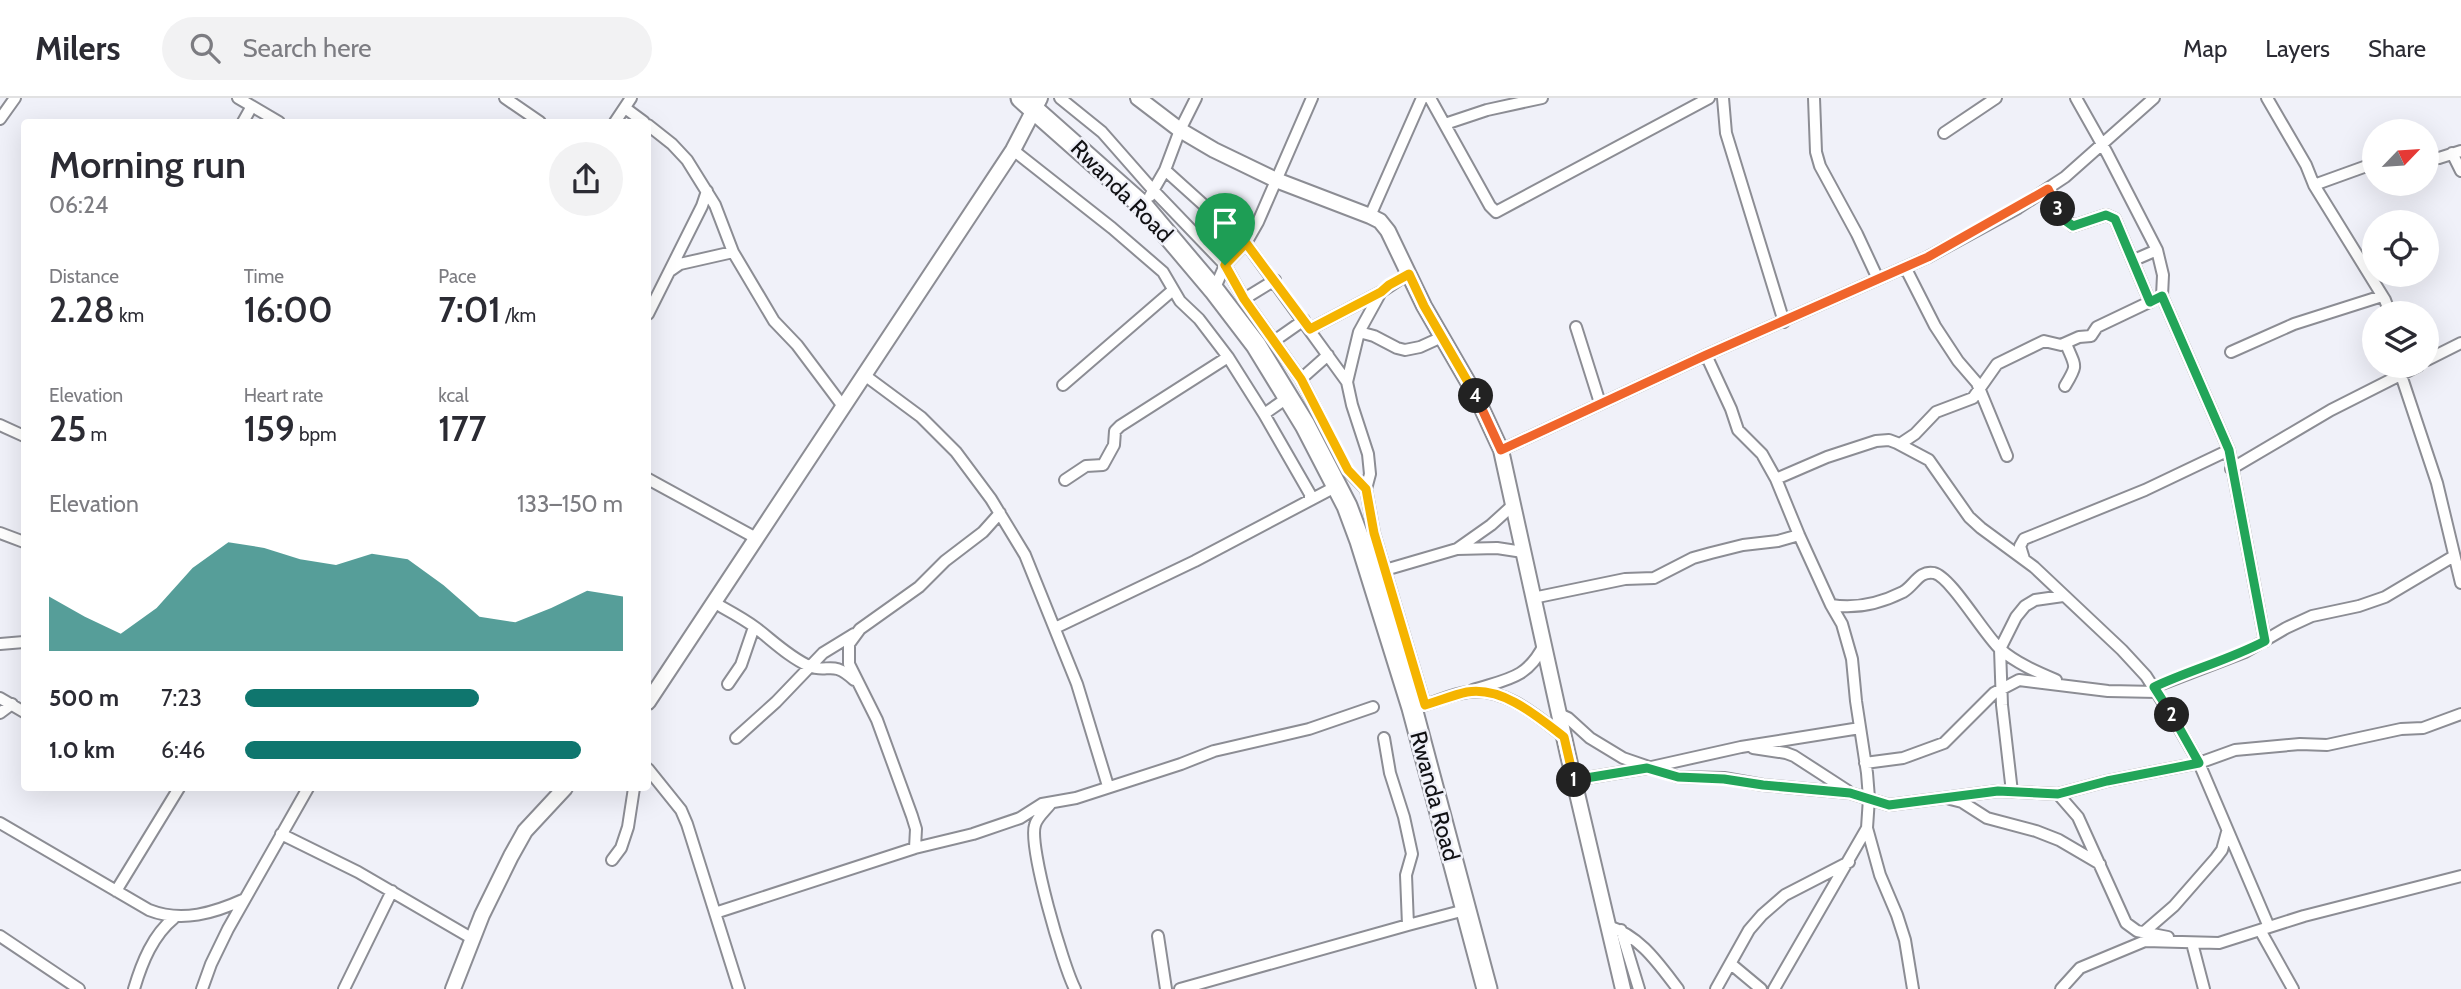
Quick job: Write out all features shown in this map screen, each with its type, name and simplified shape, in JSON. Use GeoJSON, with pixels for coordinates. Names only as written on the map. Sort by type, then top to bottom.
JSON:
{"type":"FeatureCollection","features":[{"type":"Feature","properties":{"kind":"highway","name":"Rwanda Road"},"geometry":{"type":"LineString","coordinates":[[1032,101],[1148,198],[1256,345],[1290,397],[1337,486],[1360,541],[1419,706],[1465,909],[1487,989]]}},
{"type":"Feature","properties":{"kind":"street"},"geometry":{"type":"LineString","coordinates":[[0,119],[15,98]]}},
{"type":"Feature","properties":{"kind":"street"},"geometry":{"type":"LineString","coordinates":[[238,98],[274,119]]}},
{"type":"Feature","properties":{"kind":"street"},"geometry":{"type":"LineString","coordinates":[[505,98],[536,119]]}},
{"type":"Feature","properties":{"kind":"street"},"geometry":{"type":"LineString","coordinates":[[617,119],[631,98]]}},
{"type":"Feature","properties":{"kind":"street"},"geometry":{"type":"LineString","coordinates":[[1060,98],[1102,132],[1148,198],[1225,265],[1244,299],[1301,379],[1348,470],[1366,489]]}},
{"type":"Feature","properties":{"kind":"street"},"geometry":{"type":"LineString","coordinates":[[1138,98],[1180,130],[1214,150],[1276,180],[1370,216],[1380,221],[1388,231],[1442,337],[1476,396],[1501,450],[1574,780],[1614,928],[1623,989]]}},
{"type":"Feature","properties":{"kind":"street"},"geometry":{"type":"LineString","coordinates":[[1148,198],[1165,170],[1196,98]]}},
{"type":"Feature","properties":{"kind":"street"},"geometry":{"type":"LineString","coordinates":[[1214,290],[1225,265],[1246,243],[1266,205],[1312,98]]}},
{"type":"Feature","properties":{"kind":"street"},"geometry":{"type":"LineString","coordinates":[[1370,216],[1422,98]]}},
{"type":"Feature","properties":{"kind":"street"},"geometry":{"type":"LineString","coordinates":[[1430,98],[1490,206],[1496,212],[1709,98]]}},
{"type":"Feature","properties":{"kind":"street"},"geometry":{"type":"LineString","coordinates":[[1445,124],[1487,110],[1542,98]]}},
{"type":"Feature","properties":{"kind":"street"},"geometry":{"type":"LineString","coordinates":[[1723,98],[1729,144],[1784,322]]}},
{"type":"Feature","properties":{"kind":"street"},"geometry":{"type":"LineString","coordinates":[[1814,98],[1819,166],[1857,234],[1878,279]]}},
{"type":"Feature","properties":{"kind":"street"},"geometry":{"type":"LineString","coordinates":[[1944,133],[1996,98]]}},
{"type":"Feature","properties":{"kind":"street"},"geometry":{"type":"LineString","coordinates":[[2076,98],[2157,250],[2163,275],[2162,296],[2229,450],[2265,641]]}},
{"type":"Feature","properties":{"kind":"street"},"geometry":{"type":"LineString","coordinates":[[1501,450],[1905,267],[2018,208],[2048,189],[2103,145],[2154,98]]}},
{"type":"Feature","properties":{"kind":"street"},"geometry":{"type":"LineString","coordinates":[[2267,98],[2314,185],[2384,301]]}},
{"type":"Feature","properties":{"kind":"street"},"geometry":{"type":"LineString","coordinates":[[651,697],[1013,150],[1032,101]]}},
{"type":"Feature","properties":{"kind":"street"},"geometry":{"type":"LineString","coordinates":[[245,119],[252,107]]}},
{"type":"Feature","properties":{"kind":"street"},"geometry":{"type":"LineString","coordinates":[[625,108],[639,119]]}},
{"type":"Feature","properties":{"kind":"street"},"geometry":{"type":"LineString","coordinates":[[651,128],[679,150],[715,205],[733,252],[774,321],[805,354],[842,405]]}},
{"type":"Feature","properties":{"kind":"street"},"geometry":{"type":"LineString","coordinates":[[1013,150],[1163,272],[1180,301],[1199,318],[1228,357],[1264,414],[1310,498]]}},
{"type":"Feature","properties":{"kind":"street"},"geometry":{"type":"LineString","coordinates":[[2440,158],[2457,152],[2461,171]]}},
{"type":"Feature","properties":{"kind":"street"},"geometry":{"type":"LineString","coordinates":[[2314,185],[2362,168]]}},
{"type":"Feature","properties":{"kind":"street"},"geometry":{"type":"LineString","coordinates":[[1165,170],[1246,243],[1347,382],[1368,454],[1370,474],[1366,489],[1374,533],[1419,706],[1521,674],[1536,661],[1544,645]]}},
{"type":"Feature","properties":{"kind":"street"},"geometry":{"type":"LineString","coordinates":[[2048,189],[2062,216],[2073,226],[2106,215],[2113,217],[2150,302]]}},
{"type":"Feature","properties":{"kind":"street"},"geometry":{"type":"LineString","coordinates":[[651,308],[707,191]]}},
{"type":"Feature","properties":{"kind":"street"},"geometry":{"type":"LineString","coordinates":[[2134,260],[2157,250]]}},
{"type":"Feature","properties":{"kind":"street"},"geometry":{"type":"LineString","coordinates":[[667,273],[680,264],[733,252]]}},
{"type":"Feature","properties":{"kind":"street"},"geometry":{"type":"LineString","coordinates":[[1905,267],[1936,326],[1958,361],[1974,377],[1980,388],[2007,456]]}},
{"type":"Feature","properties":{"kind":"street"},"geometry":{"type":"LineString","coordinates":[[1274,341],[1381,292],[1409,274]]}},
{"type":"Feature","properties":{"kind":"street"},"geometry":{"type":"LineString","coordinates":[[1244,299],[1275,280]]}},
{"type":"Feature","properties":{"kind":"street"},"geometry":{"type":"LineString","coordinates":[[1063,385],[1173,290]]}},
{"type":"Feature","properties":{"kind":"street"},"geometry":{"type":"LineString","coordinates":[[1347,382],[1359,332],[1381,292]]}},
{"type":"Feature","properties":{"kind":"street"},"geometry":{"type":"LineString","coordinates":[[1900,444],[1915,434],[1936,412],[1973,398],[1997,364],[2044,341],[2066,344],[2079,337],[2091,336],[2097,327],[2162,296]]}},
{"type":"Feature","properties":{"kind":"street"},"geometry":{"type":"LineString","coordinates":[[2231,352],[2294,324],[2382,296]]}},
{"type":"Feature","properties":{"kind":"street"},"geometry":{"type":"LineString","coordinates":[[1576,327],[1600,403]]}},
{"type":"Feature","properties":{"kind":"street"},"geometry":{"type":"LineString","coordinates":[[1359,332],[1405,350],[1420,347],[1442,337]]}},
{"type":"Feature","properties":{"kind":"street"},"geometry":{"type":"LineString","coordinates":[[2439,354],[2461,343]]}},
{"type":"Feature","properties":{"kind":"street"},"geometry":{"type":"LineString","coordinates":[[2065,386],[2074,374],[2066,344]]}},
{"type":"Feature","properties":{"kind":"street"},"geometry":{"type":"LineString","coordinates":[[1301,379],[1328,355]]}},
{"type":"Feature","properties":{"kind":"street"},"geometry":{"type":"LineString","coordinates":[[1706,355],[1738,430],[1762,454],[1776,479],[1799,535],[1842,624],[1852,659],[1865,763],[1869,798],[1867,828],[1880,875],[1905,940],[1913,989]]}},
{"type":"Feature","properties":{"kind":"street"},"geometry":{"type":"LineString","coordinates":[[1065,481],[1086,466],[1103,466],[1114,445],[1115,431],[1228,357]]}},
{"type":"Feature","properties":{"kind":"street"},"geometry":{"type":"LineString","coordinates":[[863,374],[921,418],[956,452],[1000,513],[1025,555],[1086,710],[1108,786]]}},
{"type":"Feature","properties":{"kind":"street"},"geometry":{"type":"LineString","coordinates":[[2231,469],[2386,378]]}},
{"type":"Feature","properties":{"kind":"street"},"geometry":{"type":"LineString","coordinates":[[2403,378],[2455,536],[2454,556],[2461,583]]}},
{"type":"Feature","properties":{"kind":"street"},"geometry":{"type":"LineString","coordinates":[[1264,414],[1290,397]]}},
{"type":"Feature","properties":{"kind":"street"},"geometry":{"type":"LineString","coordinates":[[0,425],[21,435]]}},
{"type":"Feature","properties":{"kind":"street"},"geometry":{"type":"LineString","coordinates":[[1776,479],[1865,444],[1889,440],[1900,444],[1929,460],[1969,517],[1980,528],[2025,561],[2122,650],[2155,690],[2199,763],[2264,929],[2293,989]]}},
{"type":"Feature","properties":{"kind":"street"},"geometry":{"type":"LineString","coordinates":[[2025,561],[2020,546],[2028,537],[2145,490],[2229,450]]}},
{"type":"Feature","properties":{"kind":"street"},"geometry":{"type":"LineString","coordinates":[[651,480],[756,538]]}},
{"type":"Feature","properties":{"kind":"street"},"geometry":{"type":"LineString","coordinates":[[1055,628],[1195,561],[1337,486]]}},
{"type":"Feature","properties":{"kind":"street"},"geometry":{"type":"LineString","coordinates":[[1457,549],[1491,526],[1513,505]]}},
{"type":"Feature","properties":{"kind":"street"},"geometry":{"type":"LineString","coordinates":[[736,738],[812,667],[823,653],[919,587],[945,561],[983,532],[1000,513]]}},
{"type":"Feature","properties":{"kind":"street"},"geometry":{"type":"LineString","coordinates":[[0,533],[21,541]]}},
{"type":"Feature","properties":{"kind":"street"},"geometry":{"type":"LineString","coordinates":[[1533,598],[1625,579],[1654,578],[1693,558],[1743,545],[1778,541],[1799,535]]}},
{"type":"Feature","properties":{"kind":"street"},"geometry":{"type":"LineString","coordinates":[[1385,570],[1457,549],[1497,548],[1523,552]]}},
{"type":"Feature","properties":{"kind":"street"},"geometry":{"type":"LineString","coordinates":[[1865,763],[1903,758],[1944,743],[1994,693],[2011,682],[2028,680],[2072,687],[2155,690],[2207,665],[2223,661],[2312,617],[2385,597],[2454,556]]}},
{"type":"Feature","properties":{"kind":"street"},"geometry":{"type":"LineString","coordinates":[[1831,605],[1859,607],[1905,591],[1920,576],[1934,573],[1953,588],[1986,635],[2000,649],[2013,659],[2072,687]]}},
{"type":"Feature","properties":{"kind":"street"},"geometry":{"type":"LineString","coordinates":[[2012,792],[2004,726],[2000,649],[2016,617],[2025,606],[2035,600],[2063,596]]}},
{"type":"Feature","properties":{"kind":"street"},"geometry":{"type":"LineString","coordinates":[[713,602],[754,627],[782,650],[812,667],[841,669],[858,683]]}},
{"type":"Feature","properties":{"kind":"street"},"geometry":{"type":"LineString","coordinates":[[728,684],[749,648],[754,627]]}},
{"type":"Feature","properties":{"kind":"street"},"geometry":{"type":"LineString","coordinates":[[860,629],[852,638],[848,649],[849,664],[877,720],[908,803],[916,829],[915,848]]}},
{"type":"Feature","properties":{"kind":"street"},"geometry":{"type":"LineString","coordinates":[[0,645],[21,642]]}},
{"type":"Feature","properties":{"kind":"street"},"geometry":{"type":"LineString","coordinates":[[1469,692],[1494,695],[1521,704],[1564,737]]}},
{"type":"Feature","properties":{"kind":"street"},"geometry":{"type":"LineString","coordinates":[[0,698],[21,710]]}},
{"type":"Feature","properties":{"kind":"street"},"geometry":{"type":"LineString","coordinates":[[0,713],[12,704]]}},
{"type":"Feature","properties":{"kind":"street"},"geometry":{"type":"LineString","coordinates":[[715,913],[915,848],[986,830],[1020,818],[1042,804],[1076,798],[1214,751],[1309,729],[1374,707]]}},
{"type":"Feature","properties":{"kind":"street"},"geometry":{"type":"LineString","coordinates":[[1559,714],[1568,718],[1601,746],[1623,758],[1678,777],[1724,779],[1850,793],[1889,805],[1998,791],[2058,794],[2107,781],[2199,763],[2235,750],[2300,744],[2327,745],[2401,729],[2423,728],[2461,714]]}},
{"type":"Feature","properties":{"kind":"street"},"geometry":{"type":"LineString","coordinates":[[1574,780],[1647,768],[1741,747],[1860,728]]}},
{"type":"Feature","properties":{"kind":"street"},"geometry":{"type":"LineString","coordinates":[[1384,738],[1390,774],[1412,854],[1406,875],[1408,925]]}},
{"type":"Feature","properties":{"kind":"street"},"geometry":{"type":"LineString","coordinates":[[1741,747],[1786,753],[1850,793]]}},
{"type":"Feature","properties":{"kind":"street"},"geometry":{"type":"LineString","coordinates":[[651,773],[681,810],[738,989]]}},
{"type":"Feature","properties":{"kind":"street"},"geometry":{"type":"LineString","coordinates":[[116,891],[177,791]]}},
{"type":"Feature","properties":{"kind":"street"},"geometry":{"type":"LineString","coordinates":[[202,989],[211,964],[245,899],[306,791]]}},
{"type":"Feature","properties":{"kind":"street"},"geometry":{"type":"LineString","coordinates":[[453,989],[511,856],[525,831],[562,791]]}},
{"type":"Feature","properties":{"kind":"street"},"geometry":{"type":"LineString","coordinates":[[612,860],[621,848],[628,827],[634,791]]}},
{"type":"Feature","properties":{"kind":"street"},"geometry":{"type":"LineString","coordinates":[[2058,794],[2078,817],[2122,917],[2132,929],[2191,942]]}},
{"type":"Feature","properties":{"kind":"street"},"geometry":{"type":"LineString","coordinates":[[1944,797],[1962,802],[1987,818],[2059,839],[2101,865]]}},
{"type":"Feature","properties":{"kind":"street"},"geometry":{"type":"LineString","coordinates":[[1051,803],[1035,823],[1035,844],[1053,926],[1075,989]]}},
{"type":"Feature","properties":{"kind":"street"},"geometry":{"type":"LineString","coordinates":[[0,823],[149,911],[174,918],[221,910],[245,899]]}},
{"type":"Feature","properties":{"kind":"street"},"geometry":{"type":"LineString","coordinates":[[1774,989],[1867,828]]}},
{"type":"Feature","properties":{"kind":"street"},"geometry":{"type":"LineString","coordinates":[[2144,932],[2174,906],[2216,858],[2222,850],[2227,832]]}},
{"type":"Feature","properties":{"kind":"street"},"geometry":{"type":"LineString","coordinates":[[281,834],[392,891],[473,939]]}},
{"type":"Feature","properties":{"kind":"street"},"geometry":{"type":"LineString","coordinates":[[1716,989],[1749,930],[1762,915],[1786,895],[1849,862]]}},
{"type":"Feature","properties":{"kind":"street"},"geometry":{"type":"LineString","coordinates":[[2061,989],[2080,968],[2145,941],[2219,943],[2304,916],[2461,876]]}},
{"type":"Feature","properties":{"kind":"street"},"geometry":{"type":"LineString","coordinates":[[344,989],[392,891]]}},
{"type":"Feature","properties":{"kind":"street"},"geometry":{"type":"LineString","coordinates":[[1180,989],[1465,909]]}},
{"type":"Feature","properties":{"kind":"street"},"geometry":{"type":"LineString","coordinates":[[126,989],[136,983],[156,936],[174,918]]}},
{"type":"Feature","properties":{"kind":"street"},"geometry":{"type":"LineString","coordinates":[[1614,928],[1639,989]]}},
{"type":"Feature","properties":{"kind":"street"},"geometry":{"type":"LineString","coordinates":[[1614,928],[1640,943],[1678,989]]}},
{"type":"Feature","properties":{"kind":"street"},"geometry":{"type":"LineString","coordinates":[[0,936],[79,989]]}},
{"type":"Feature","properties":{"kind":"street"},"geometry":{"type":"LineString","coordinates":[[1158,936],[1166,989]]}},
{"type":"Feature","properties":{"kind":"street"},"geometry":{"type":"LineString","coordinates":[[2191,942],[2204,989]]}},
{"type":"Feature","properties":{"kind":"street"},"geometry":{"type":"LineString","coordinates":[[1064,962],[1067,989]]}},
{"type":"Feature","properties":{"kind":"street"},"geometry":{"type":"LineString","coordinates":[[1731,964],[1761,989]]}},
{"type":"Feature","properties":{"kind":"route"},"geometry":{"type":"LineString","coordinates":[[2048,189],[2062,216],[2073,226],[2106,215],[2115,219],[2150,302],[2162,296],[2171,313],[2197,382],[2229,450],[2265,641],[2245,652],[2154,687],[2199,763],[2107,781],[2058,794],[1998,791],[1889,805],[1850,793],[1724,779],[1678,777],[1647,768],[1574,780],[1564,737],[1521,704],[1494,695],[1469,692],[1425,705],[1371,523],[1366,489],[1348,470],[1301,379],[1244,299],[1225,265],[1246,243],[1310,329],[1381,292],[1409,274],[1424,306],[1476,396],[1501,450],[1706,355],[1928,257],[2048,189]]}}]}
